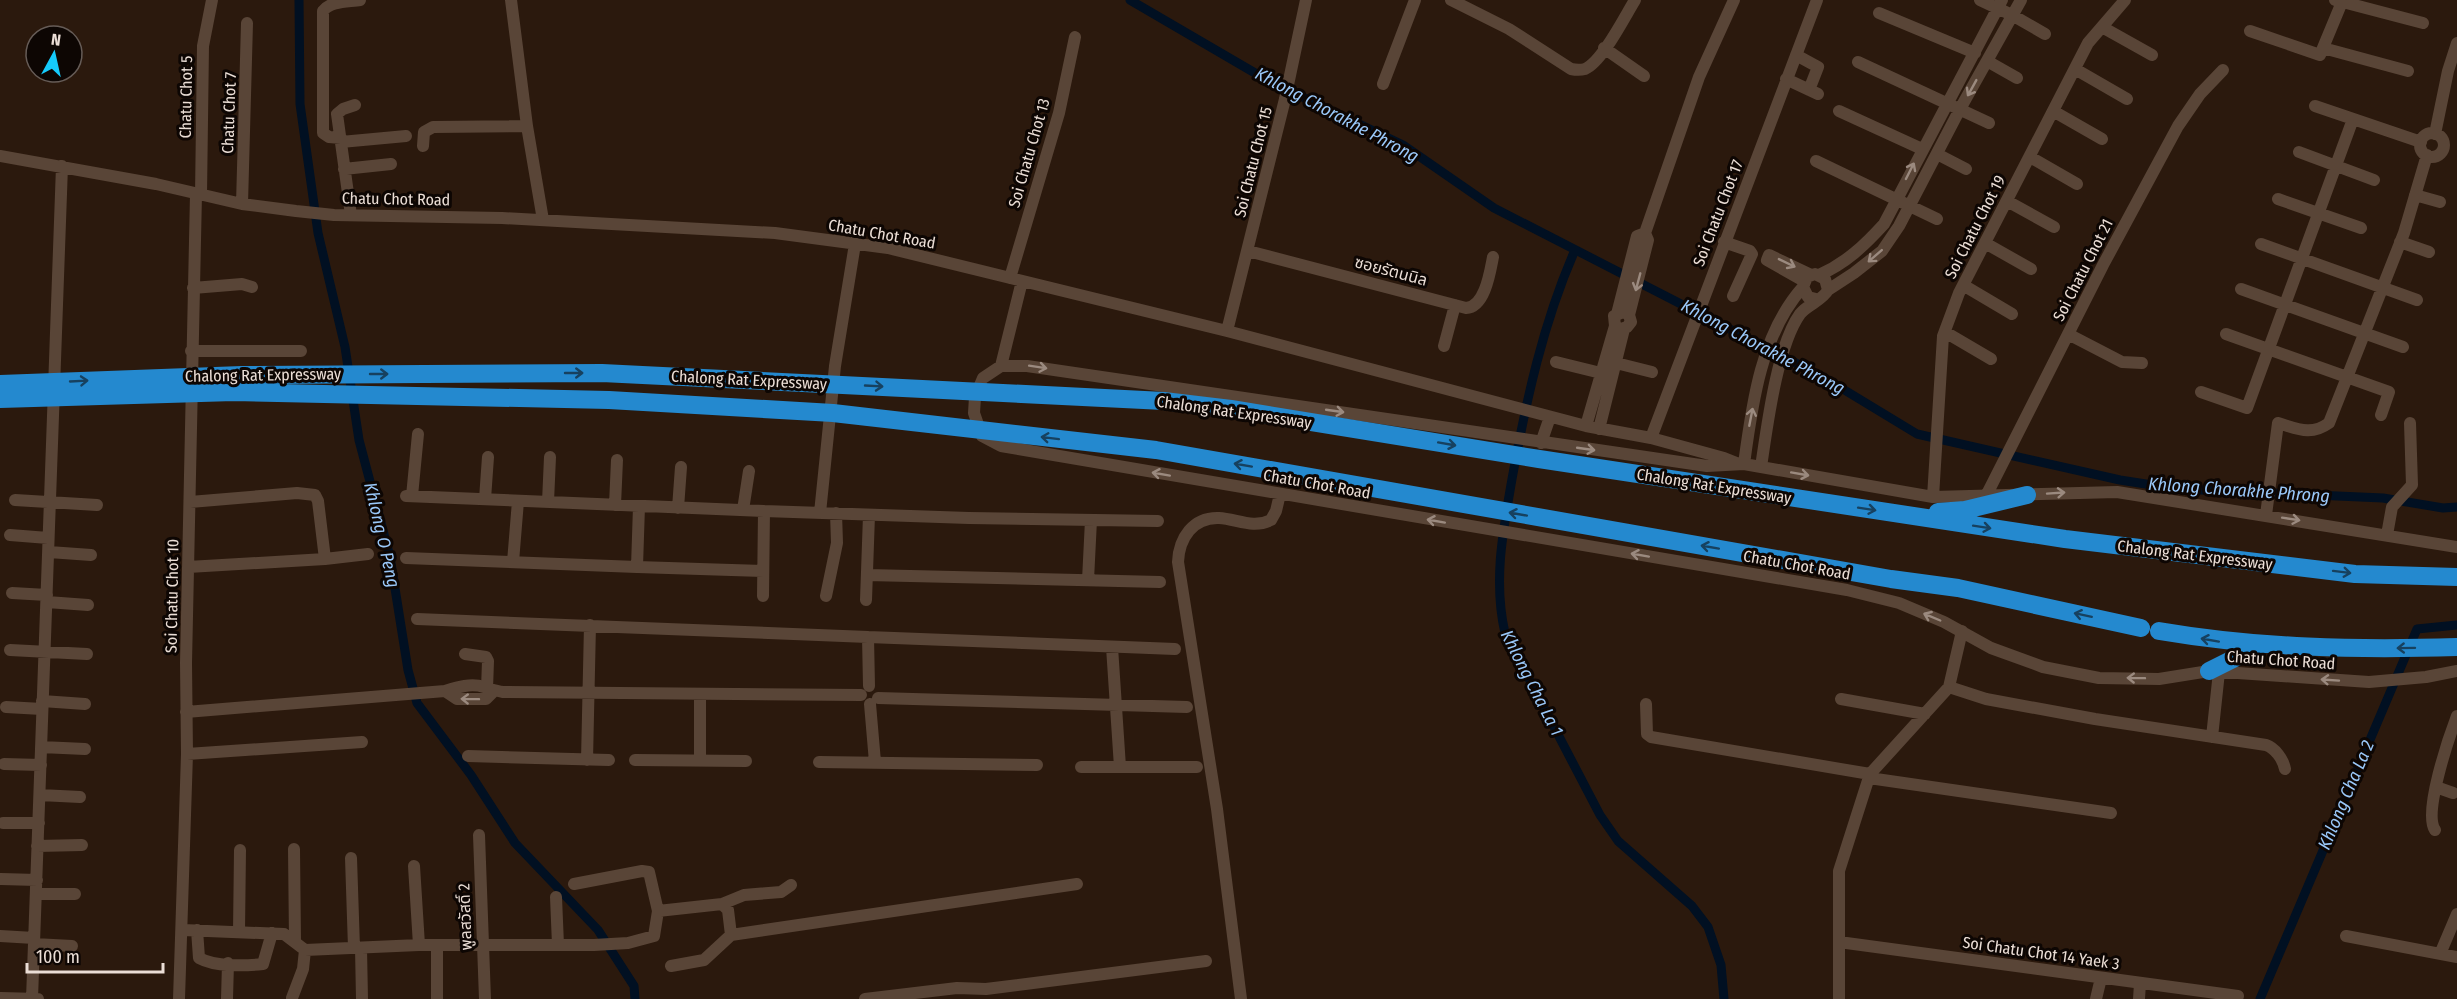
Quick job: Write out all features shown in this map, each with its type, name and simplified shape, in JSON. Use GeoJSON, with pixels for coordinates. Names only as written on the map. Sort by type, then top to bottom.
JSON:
{"type":"FeatureCollection","features":[{"type":"Feature","properties":{"kind":"highway","name":"Chalong Rat Expressway"},"geometry":{"type":"LineString","coordinates":[[0,384],[242,375],[602,373],[1164,401],[1401,437],[1536,448],[1904,514],[2065,539],[2355,574],[2457,578]]}},
{"type":"Feature","properties":{"kind":"highway","name":"Chalong Rat Expressway"},"geometry":{"type":"LineString","coordinates":[[0,399],[234,392],[609,400],[833,413],[1156,450],[1891,579],[1958,588],[2141,627]]}},
{"type":"Feature","properties":{"kind":"highway"},"geometry":{"type":"LineString","coordinates":[[1904,514],[1965,510],[2027,495]]}},
{"type":"Feature","properties":{"kind":"highway"},"geometry":{"type":"LineString","coordinates":[[2159,631],[2261,645],[2378,649],[2457,647]]}},
{"type":"Feature","properties":{"kind":"highway"},"geometry":{"type":"LineString","coordinates":[[2214,671],[2261,645]]}},
{"type":"Feature","properties":{"kind":"street","name":"Chatu Chot 5"},"geometry":{"type":"LineString","coordinates":[[198,194],[203,46],[212,0]]}},
{"type":"Feature","properties":{"kind":"street"},"geometry":{"type":"LineString","coordinates":[[360,0],[332,4],[323,11],[323,133],[341,140],[406,136]]}},
{"type":"Feature","properties":{"kind":"street"},"geometry":{"type":"LineString","coordinates":[[511,0],[526,126],[543,220]]}},
{"type":"Feature","properties":{"kind":"street","name":"Soi Chatu Chot 15"},"geometry":{"type":"LineString","coordinates":[[1227,331],[1285,99],[1306,0]]}},
{"type":"Feature","properties":{"kind":"street"},"geometry":{"type":"LineString","coordinates":[[1383,84],[1415,0]]}},
{"type":"Feature","properties":{"kind":"street"},"geometry":{"type":"LineString","coordinates":[[1457,1],[1571,69],[1587,68],[1604,48],[1635,0]]}},
{"type":"Feature","properties":{"kind":"street"},"geometry":{"type":"LineString","coordinates":[[1586,426],[1607,374],[1638,257],[1648,240],[1645,233],[1699,78],[1734,0]]}},
{"type":"Feature","properties":{"kind":"street","name":"Soi Chatu Chot 17"},"geometry":{"type":"LineString","coordinates":[[1651,438],[1817,0]]}},
{"type":"Feature","properties":{"kind":"street"},"geometry":{"type":"LineString","coordinates":[[1980,0],[2000,4],[2012,15],[2045,34]]}},
{"type":"Feature","properties":{"kind":"street"},"geometry":{"type":"LineString","coordinates":[[1761,467],[1771,405],[1786,345],[1800,314],[1882,250],[1909,206],[2021,0]]}},
{"type":"Feature","properties":{"kind":"street"},"geometry":{"type":"LineString","coordinates":[[2123,2],[2134,0]]}},
{"type":"Feature","properties":{"kind":"street"},"geometry":{"type":"LineString","coordinates":[[2250,31],[2320,55],[2338,1],[2423,23]]}},
{"type":"Feature","properties":{"kind":"street","name":"Soi Chatu Chot 19"},"geometry":{"type":"LineString","coordinates":[[1933,497],[1937,417],[1945,332],[1963,285],[2088,43],[2123,2]]}},
{"type":"Feature","properties":{"kind":"street"},"geometry":{"type":"LineString","coordinates":[[1742,464],[1762,370],[1772,338],[1792,300],[1809,279],[1845,262],[1884,224],[2000,4]]}},
{"type":"Feature","properties":{"kind":"street"},"geometry":{"type":"LineString","coordinates":[[1879,13],[1975,53]]}},
{"type":"Feature","properties":{"kind":"street","name":"Chatu Chot 7"},"geometry":{"type":"LineString","coordinates":[[242,204],[246,23]]}},
{"type":"Feature","properties":{"kind":"street"},"geometry":{"type":"LineString","coordinates":[[2102,27],[2152,55]]}},
{"type":"Feature","properties":{"kind":"street","name":"Soi Chatu Chot 13"},"geometry":{"type":"LineString","coordinates":[[1001,366],[1016,280],[1059,113],[1075,37]]}},
{"type":"Feature","properties":{"kind":"street"},"geometry":{"type":"LineString","coordinates":[[2435,134],[2448,70],[2457,43]]}},
{"type":"Feature","properties":{"kind":"street"},"geometry":{"type":"LineString","coordinates":[[1604,48],[1644,76]]}},
{"type":"Feature","properties":{"kind":"street"},"geometry":{"type":"LineString","coordinates":[[2323,48],[2408,71]]}},
{"type":"Feature","properties":{"kind":"street"},"geometry":{"type":"LineString","coordinates":[[1786,79],[1814,92],[1818,67],[1796,55]]}},
{"type":"Feature","properties":{"kind":"street"},"geometry":{"type":"LineString","coordinates":[[1987,60],[2017,78]]}},
{"type":"Feature","properties":{"kind":"street"},"geometry":{"type":"LineString","coordinates":[[1858,62],[1989,123]]}},
{"type":"Feature","properties":{"kind":"street"},"geometry":{"type":"LineString","coordinates":[[2074,69],[2127,99]]}},
{"type":"Feature","properties":{"kind":"street","name":"Soi Chatu Chot 21"},"geometry":{"type":"LineString","coordinates":[[1987,494],[2103,265],[2178,126],[2200,94],[2223,70]]}},
{"type":"Feature","properties":{"kind":"street"},"geometry":{"type":"LineString","coordinates":[[351,215],[338,114],[343,109],[355,105]]}},
{"type":"Feature","properties":{"kind":"street"},"geometry":{"type":"LineString","coordinates":[[2315,106],[2421,142]]}},
{"type":"Feature","properties":{"kind":"street"},"geometry":{"type":"LineString","coordinates":[[1839,111],[1922,149]]}},
{"type":"Feature","properties":{"kind":"street"},"geometry":{"type":"LineString","coordinates":[[2053,111],[2102,139]]}},
{"type":"Feature","properties":{"kind":"street"},"geometry":{"type":"LineString","coordinates":[[2201,392],[2247,408],[2353,119]]}},
{"type":"Feature","properties":{"kind":"street"},"geometry":{"type":"LineString","coordinates":[[423,146],[424,132],[433,127],[526,126]]}},
{"type":"Feature","properties":{"kind":"street"},"geometry":{"type":"LineString","coordinates":[[2435,134],[2442,138],[2443,149],[2438,155],[2427,155],[2422,150],[2421,142],[2425,136],[2435,134]]}},
{"type":"Feature","properties":{"kind":"street"},"geometry":{"type":"LineString","coordinates":[[2298,152],[2374,180]]}},
{"type":"Feature","properties":{"kind":"street"},"geometry":{"type":"LineString","coordinates":[[1937,154],[1966,169]]}},
{"type":"Feature","properties":{"kind":"street"},"geometry":{"type":"LineString","coordinates":[[2266,514],[2278,423],[2303,430],[2318,431],[2329,423],[2400,242],[2427,155]]}},
{"type":"Feature","properties":{"kind":"street","name":"Chatu Chot Road"},"geometry":{"type":"LineString","coordinates":[[0,156],[156,184],[242,204],[334,215],[543,220],[776,233],[888,248],[1227,331],[1586,426],[1651,438],[1742,464],[1933,497],[2117,492],[2266,514],[2457,547]]}},
{"type":"Feature","properties":{"kind":"street"},"geometry":{"type":"LineString","coordinates":[[2030,157],[2077,184]]}},
{"type":"Feature","properties":{"kind":"street"},"geometry":{"type":"LineString","coordinates":[[1816,161],[1937,219]]}},
{"type":"Feature","properties":{"kind":"street"},"geometry":{"type":"LineString","coordinates":[[344,169],[391,164]]}},
{"type":"Feature","properties":{"kind":"street"},"geometry":{"type":"LineString","coordinates":[[32,999],[62,166]]}},
{"type":"Feature","properties":{"kind":"street","name":"Soi Chatu Chot 10"},"geometry":{"type":"LineString","coordinates":[[180,999],[187,754],[191,351],[198,194]]}},
{"type":"Feature","properties":{"kind":"street"},"geometry":{"type":"LineString","coordinates":[[2415,195],[2440,202]]}},
{"type":"Feature","properties":{"kind":"street"},"geometry":{"type":"LineString","coordinates":[[2278,199],[2361,228]]}},
{"type":"Feature","properties":{"kind":"street"},"geometry":{"type":"LineString","coordinates":[[2007,201],[2054,227]]}},
{"type":"Feature","properties":{"kind":"street"},"geometry":{"type":"LineString","coordinates":[[1724,242],[1750,251],[1752,254],[1733,296]]}},
{"type":"Feature","properties":{"kind":"street"},"geometry":{"type":"LineString","coordinates":[[2400,242],[2429,252]]}},
{"type":"Feature","properties":{"kind":"street"},"geometry":{"type":"LineString","coordinates":[[1984,243],[2031,269]]}},
{"type":"Feature","properties":{"kind":"street"},"geometry":{"type":"LineString","coordinates":[[820,513],[835,366],[855,244]]}},
{"type":"Feature","properties":{"kind":"street"},"geometry":{"type":"LineString","coordinates":[[2261,244],[2417,300]]}},
{"type":"Feature","properties":{"kind":"street","name":"ซอยรัตนนิล"},"geometry":{"type":"LineString","coordinates":[[1248,251],[1455,305]]}},
{"type":"Feature","properties":{"kind":"street"},"geometry":{"type":"LineString","coordinates":[[1444,346],[1455,305],[1466,308],[1474,305],[1485,288],[1493,257]]}},
{"type":"Feature","properties":{"kind":"street"},"geometry":{"type":"LineString","coordinates":[[1809,279],[1825,279],[1828,290]]}},
{"type":"Feature","properties":{"kind":"street"},"geometry":{"type":"LineString","coordinates":[[1809,279],[1808,297],[1816,300]]}},
{"type":"Feature","properties":{"kind":"street"},"geometry":{"type":"LineString","coordinates":[[193,288],[242,284],[252,287]]}},
{"type":"Feature","properties":{"kind":"street"},"geometry":{"type":"LineString","coordinates":[[1963,285],[2012,314]]}},
{"type":"Feature","properties":{"kind":"street"},"geometry":{"type":"LineString","coordinates":[[2241,290],[2403,347]]}},
{"type":"Feature","properties":{"kind":"street"},"geometry":{"type":"LineString","coordinates":[[1599,429],[1607,374],[1616,363],[1623,315]]}},
{"type":"Feature","properties":{"kind":"street"},"geometry":{"type":"LineString","coordinates":[[1945,332],[1991,359]]}},
{"type":"Feature","properties":{"kind":"street"},"geometry":{"type":"LineString","coordinates":[[2226,333],[2389,392],[2381,415]]}},
{"type":"Feature","properties":{"kind":"street"},"geometry":{"type":"LineString","coordinates":[[2068,334],[2122,362],[2142,363]]}},
{"type":"Feature","properties":{"kind":"street"},"geometry":{"type":"LineString","coordinates":[[191,351],[301,351]]}},
{"type":"Feature","properties":{"kind":"street"},"geometry":{"type":"LineString","coordinates":[[1556,362],[1607,374]]}},
{"type":"Feature","properties":{"kind":"street"},"geometry":{"type":"LineString","coordinates":[[1616,363],[1652,372]]}},
{"type":"Feature","properties":{"kind":"street","name":"Chatu Chot Road"},"geometry":{"type":"LineString","coordinates":[[1001,366],[983,378],[975,397],[974,413],[982,436],[1001,446],[1847,590],[1899,603],[1991,648],[2043,667],[2099,678],[2159,679],[2214,671],[2333,681],[2405,679],[2457,671]]}},
{"type":"Feature","properties":{"kind":"street"},"geometry":{"type":"LineString","coordinates":[[1001,366],[1027,366],[1496,444]]}},
{"type":"Feature","properties":{"kind":"street"},"geometry":{"type":"LineString","coordinates":[[1536,448],[1550,417]]}},
{"type":"Feature","properties":{"kind":"street"},"geometry":{"type":"LineString","coordinates":[[2387,535],[2392,507],[2412,485],[2410,423]]}},
{"type":"Feature","properties":{"kind":"street"},"geometry":{"type":"LineString","coordinates":[[418,434],[409,496],[869,515],[1158,520]]}},
{"type":"Feature","properties":{"kind":"street","name":"Chatu Chot Road"},"geometry":{"type":"LineString","coordinates":[[1536,448],[1707,466],[1742,464]]}},
{"type":"Feature","properties":{"kind":"street"},"geometry":{"type":"LineString","coordinates":[[485,499],[488,457]]}},
{"type":"Feature","properties":{"kind":"street"},"geometry":{"type":"LineString","coordinates":[[548,502],[550,457]]}},
{"type":"Feature","properties":{"kind":"street"},"geometry":{"type":"LineString","coordinates":[[615,505],[617,460]]}},
{"type":"Feature","properties":{"kind":"street"},"geometry":{"type":"LineString","coordinates":[[678,508],[681,467]]}},
{"type":"Feature","properties":{"kind":"street"},"geometry":{"type":"LineString","coordinates":[[743,510],[748,471]]}},
{"type":"Feature","properties":{"kind":"street"},"geometry":{"type":"LineString","coordinates":[[190,502],[297,493],[315,495],[318,501],[325,559]]}},
{"type":"Feature","properties":{"kind":"street"},"geometry":{"type":"LineString","coordinates":[[1241,999],[1217,809],[1180,573],[1179,552],[1184,536],[1190,529],[1207,520],[1221,518],[1255,525],[1271,520],[1276,512],[1280,494]]}},
{"type":"Feature","properties":{"kind":"street"},"geometry":{"type":"LineString","coordinates":[[15,501],[97,506]]}},
{"type":"Feature","properties":{"kind":"street"},"geometry":{"type":"LineString","coordinates":[[513,562],[518,501]]}},
{"type":"Feature","properties":{"kind":"street"},"geometry":{"type":"LineString","coordinates":[[637,567],[639,506]]}},
{"type":"Feature","properties":{"kind":"street"},"geometry":{"type":"LineString","coordinates":[[763,596],[764,511]]}},
{"type":"Feature","properties":{"kind":"street"},"geometry":{"type":"LineString","coordinates":[[826,596],[837,543],[836,513]]}},
{"type":"Feature","properties":{"kind":"street"},"geometry":{"type":"LineString","coordinates":[[866,600],[869,515]]}},
{"type":"Feature","properties":{"kind":"street"},"geometry":{"type":"LineString","coordinates":[[1088,580],[1091,520]]}},
{"type":"Feature","properties":{"kind":"street"},"geometry":{"type":"LineString","coordinates":[[10,536],[48,538]]}},
{"type":"Feature","properties":{"kind":"street"},"geometry":{"type":"LineString","coordinates":[[49,552],[92,555]]}},
{"type":"Feature","properties":{"kind":"street"},"geometry":{"type":"LineString","coordinates":[[188,567],[325,559],[369,554]]}},
{"type":"Feature","properties":{"kind":"street"},"geometry":{"type":"LineString","coordinates":[[406,558],[763,572]]}},
{"type":"Feature","properties":{"kind":"street"},"geometry":{"type":"LineString","coordinates":[[867,575],[1160,582]]}},
{"type":"Feature","properties":{"kind":"street"},"geometry":{"type":"LineString","coordinates":[[12,593],[88,605]]}},
{"type":"Feature","properties":{"kind":"street"},"geometry":{"type":"LineString","coordinates":[[417,619],[1175,649]]}},
{"type":"Feature","properties":{"kind":"street"},"geometry":{"type":"LineString","coordinates":[[587,760],[590,625]]}},
{"type":"Feature","properties":{"kind":"street"},"geometry":{"type":"LineString","coordinates":[[1839,999],[1839,871],[1869,776],[1949,687],[1962,632]]}},
{"type":"Feature","properties":{"kind":"street"},"geometry":{"type":"LineString","coordinates":[[868,637],[875,762]]}},
{"type":"Feature","properties":{"kind":"street"},"geometry":{"type":"LineString","coordinates":[[1112,647],[1114,705],[1120,767]]}},
{"type":"Feature","properties":{"kind":"street"},"geometry":{"type":"LineString","coordinates":[[10,650],[87,654]]}},
{"type":"Feature","properties":{"kind":"street"},"geometry":{"type":"LineString","coordinates":[[465,654],[486,657],[490,690]]}},
{"type":"Feature","properties":{"kind":"street"},"geometry":{"type":"LineString","coordinates":[[2212,737],[2214,671]]}},
{"type":"Feature","properties":{"kind":"street"},"geometry":{"type":"LineString","coordinates":[[186,712],[442,691],[461,686],[490,690],[588,693],[870,696],[1187,707]]}},
{"type":"Feature","properties":{"kind":"street"},"geometry":{"type":"LineString","coordinates":[[1949,687],[1986,699],[2082,717],[2271,747],[2282,760],[2285,769]]}},
{"type":"Feature","properties":{"kind":"street"},"geometry":{"type":"LineString","coordinates":[[700,694],[700,760]]}},
{"type":"Feature","properties":{"kind":"street"},"geometry":{"type":"LineString","coordinates":[[1841,699],[1925,714]]}},
{"type":"Feature","properties":{"kind":"street"},"geometry":{"type":"LineString","coordinates":[[6,707],[85,704]]}},
{"type":"Feature","properties":{"kind":"street"},"geometry":{"type":"LineString","coordinates":[[1646,704],[1647,734],[1650,737],[1869,776],[2111,813]]}},
{"type":"Feature","properties":{"kind":"street"},"geometry":{"type":"LineString","coordinates":[[2435,830],[2430,819],[2449,737],[2457,716]]}},
{"type":"Feature","properties":{"kind":"street"},"geometry":{"type":"LineString","coordinates":[[187,754],[362,742]]}},
{"type":"Feature","properties":{"kind":"street"},"geometry":{"type":"LineString","coordinates":[[41,747],[85,749]]}},
{"type":"Feature","properties":{"kind":"street"},"geometry":{"type":"LineString","coordinates":[[468,756],[609,760]]}},
{"type":"Feature","properties":{"kind":"street"},"geometry":{"type":"LineString","coordinates":[[635,760],[746,761]]}},
{"type":"Feature","properties":{"kind":"street"},"geometry":{"type":"LineString","coordinates":[[819,762],[1037,765]]}},
{"type":"Feature","properties":{"kind":"street"},"geometry":{"type":"LineString","coordinates":[[4,764],[41,765]]}},
{"type":"Feature","properties":{"kind":"street"},"geometry":{"type":"LineString","coordinates":[[1082,767],[1197,767]]}},
{"type":"Feature","properties":{"kind":"street"},"geometry":{"type":"LineString","coordinates":[[2436,788],[2453,793]]}},
{"type":"Feature","properties":{"kind":"street"},"geometry":{"type":"LineString","coordinates":[[40,795],[80,797]]}},
{"type":"Feature","properties":{"kind":"street"},"geometry":{"type":"LineString","coordinates":[[3,823],[39,823]]}},
{"type":"Feature","properties":{"kind":"street","name":"พูลสวัสดิ์ 2"},"geometry":{"type":"LineString","coordinates":[[479,835],[485,999]]}},
{"type":"Feature","properties":{"kind":"street"},"geometry":{"type":"LineString","coordinates":[[38,846],[82,845]]}},
{"type":"Feature","properties":{"kind":"street"},"geometry":{"type":"LineString","coordinates":[[294,849],[295,941]]}},
{"type":"Feature","properties":{"kind":"street"},"geometry":{"type":"LineString","coordinates":[[239,931],[240,850]]}},
{"type":"Feature","properties":{"kind":"street"},"geometry":{"type":"LineString","coordinates":[[351,858],[362,999]]}},
{"type":"Feature","properties":{"kind":"street"},"geometry":{"type":"LineString","coordinates":[[414,866],[418,945]]}},
{"type":"Feature","properties":{"kind":"street"},"geometry":{"type":"LineString","coordinates":[[183,930],[284,934],[305,950],[418,945],[594,945],[628,943],[654,936],[658,911],[650,874],[647,871],[574,884]]}},
{"type":"Feature","properties":{"kind":"street"},"geometry":{"type":"LineString","coordinates":[[1,879],[37,880]]}},
{"type":"Feature","properties":{"kind":"street"},"geometry":{"type":"LineString","coordinates":[[671,966],[704,960],[731,935],[1077,884]]}},
{"type":"Feature","properties":{"kind":"street"},"geometry":{"type":"LineString","coordinates":[[658,911],[722,904],[744,895],[781,892],[788,890],[791,885]]}},
{"type":"Feature","properties":{"kind":"street"},"geometry":{"type":"LineString","coordinates":[[36,894],[75,894]]}},
{"type":"Feature","properties":{"kind":"street"},"geometry":{"type":"LineString","coordinates":[[556,897],[558,945]]}},
{"type":"Feature","properties":{"kind":"street"},"geometry":{"type":"LineString","coordinates":[[722,904],[728,910],[731,935]]}},
{"type":"Feature","properties":{"kind":"street"},"geometry":{"type":"LineString","coordinates":[[2440,954],[2457,914]]}},
{"type":"Feature","properties":{"kind":"street"},"geometry":{"type":"LineString","coordinates":[[197,930],[199,958],[210,963],[263,964],[272,933]]}},
{"type":"Feature","properties":{"kind":"street"},"geometry":{"type":"LineString","coordinates":[[0,936],[72,946]]}},
{"type":"Feature","properties":{"kind":"street"},"geometry":{"type":"LineString","coordinates":[[2346,936],[2457,957]]}},
{"type":"Feature","properties":{"kind":"street","name":"Soi Chatu Chot 14 Yaek 3"},"geometry":{"type":"LineString","coordinates":[[1839,942],[2238,996]]}},
{"type":"Feature","properties":{"kind":"street"},"geometry":{"type":"LineString","coordinates":[[436,999],[437,945]]}},
{"type":"Feature","properties":{"kind":"street"},"geometry":{"type":"LineString","coordinates":[[292,998],[303,969],[305,950]]}},
{"type":"Feature","properties":{"kind":"street"},"geometry":{"type":"LineString","coordinates":[[865,999],[957,988],[986,989],[1206,961]]}},
{"type":"Feature","properties":{"kind":"street"},"geometry":{"type":"LineString","coordinates":[[227,999],[228,963]]}},
{"type":"Feature","properties":{"kind":"street"},"geometry":{"type":"LineString","coordinates":[[2096,999],[2101,978]]}},
{"type":"Feature","properties":{"kind":"street"},"geometry":{"type":"LineString","coordinates":[[2139,999],[2140,983]]}},
{"type":"Feature","properties":{"kind":"street"},"geometry":{"type":"LineString","coordinates":[[1,998],[38,999]]}},
{"type":"Feature","properties":{"kind":"waterway","name":"Khlong O Peng"},"geometry":{"type":"LineString","coordinates":[[299,0],[300,104],[318,233],[345,347],[359,440],[390,557],[408,670],[417,703],[471,775],[515,843],[598,930],[634,986],[635,999]]}},
{"type":"Feature","properties":{"kind":"waterway","name":"Khlong Chorakhe Phrong"},"geometry":{"type":"LineString","coordinates":[[1130,0],[1267,80],[1403,145],[1494,208],[1823,377],[1917,434],[2120,480],[2178,489],[2383,498],[2443,508],[2457,507]]}},
{"type":"Feature","properties":{"kind":"waterway","name":"Khlong Cha La 1"},"geometry":{"type":"LineString","coordinates":[[1575,250],[1545,334],[1523,421],[1503,537],[1500,575],[1501,614],[1505,633],[1600,815],[1618,841],[1692,906],[1708,927],[1721,965],[1724,999]]}},
{"type":"Feature","properties":{"kind":"waterway","name":"Khlong Cha La 2"},"geometry":{"type":"LineString","coordinates":[[2260,999],[2417,629],[2457,625]]}}]}
